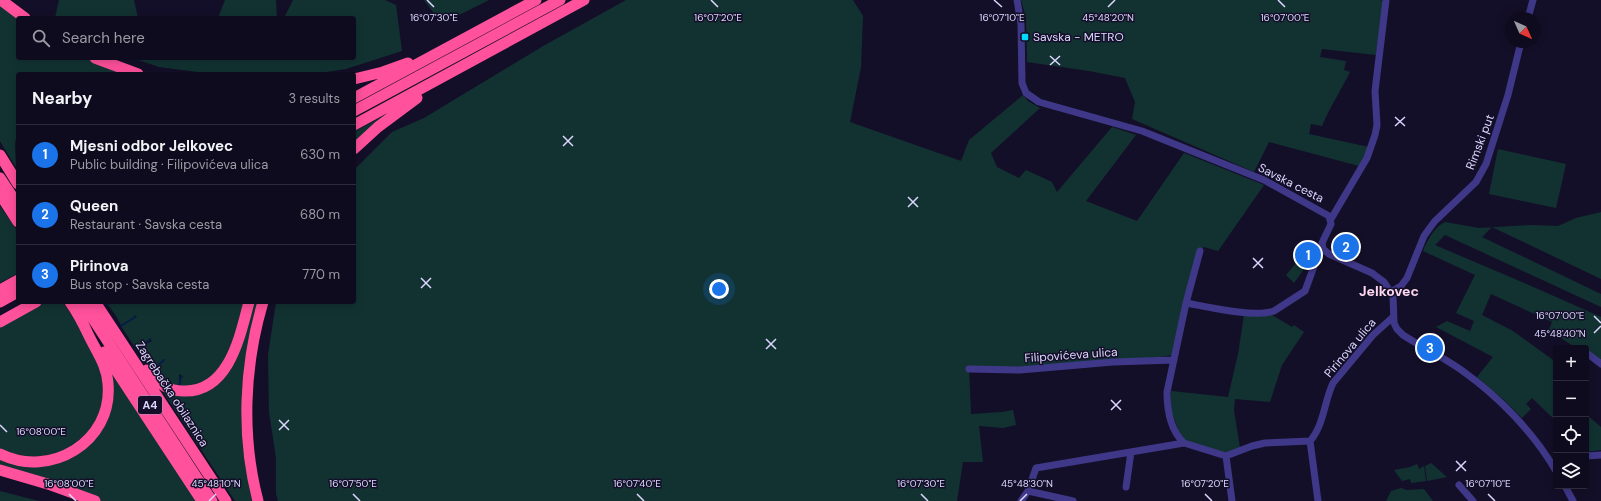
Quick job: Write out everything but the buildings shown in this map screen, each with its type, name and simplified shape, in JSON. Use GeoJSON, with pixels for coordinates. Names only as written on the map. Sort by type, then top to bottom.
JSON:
{"type":"FeatureCollection","features":[{"type":"Feature","properties":{"kind":"highway"},"geometry":{"type":"LineString","coordinates":[[1,0],[22,16]]}},
{"type":"Feature","properties":{"kind":"highway"},"geometry":{"type":"LineString","coordinates":[[356,97],[536,0]]}},
{"type":"Feature","properties":{"kind":"highway"},"geometry":{"type":"LineString","coordinates":[[356,110],[560,0]]}},
{"type":"Feature","properties":{"kind":"highway"},"geometry":{"type":"LineString","coordinates":[[356,124],[584,0]]}},
{"type":"Feature","properties":{"kind":"highway"},"geometry":{"type":"LineString","coordinates":[[356,79],[384,72],[408,63],[424,54],[442,50]]}},
{"type":"Feature","properties":{"kind":"highway"},"geometry":{"type":"LineString","coordinates":[[100,60],[133,72]]}},
{"type":"Feature","properties":{"kind":"highway"},"geometry":{"type":"LineString","coordinates":[[356,147],[408,103],[466,70],[472,61]]}},
{"type":"Feature","properties":{"kind":"highway"},"geometry":{"type":"LineString","coordinates":[[0,155],[16,181]]}},
{"type":"Feature","properties":{"kind":"highway"},"geometry":{"type":"LineString","coordinates":[[0,178],[16,214]]}},
{"type":"Feature","properties":{"kind":"highway"},"geometry":{"type":"LineString","coordinates":[[0,194],[16,214]]}},
{"type":"Feature","properties":{"kind":"highway"},"geometry":{"type":"LineString","coordinates":[[0,201],[7,211],[16,214]]}},
{"type":"Feature","properties":{"kind":"highway"},"geometry":{"type":"LineString","coordinates":[[0,290],[16,281]]}},
{"type":"Feature","properties":{"kind":"highway"},"geometry":{"type":"LineString","coordinates":[[0,302],[16,293]]}},
{"type":"Feature","properties":{"kind":"highway"},"geometry":{"type":"LineString","coordinates":[[0,315],[20,304]]}},
{"type":"Feature","properties":{"kind":"highway"},"geometry":{"type":"LineString","coordinates":[[0,322],[32,304]]}},
{"type":"Feature","properties":{"kind":"highway","name":"Zagrebačka obilaznica"},"geometry":{"type":"LineString","coordinates":[[97,304],[226,501]]}},
{"type":"Feature","properties":{"kind":"highway"},"geometry":{"type":"LineString","coordinates":[[128,350],[138,358],[153,377],[166,387],[184,392],[201,389],[216,379],[227,365],[238,339],[248,304]]}},
{"type":"Feature","properties":{"kind":"highway"},"geometry":{"type":"LineString","coordinates":[[258,501],[251,468],[246,412],[250,354],[262,304]]}},
{"type":"Feature","properties":{"kind":"highway"},"geometry":{"type":"LineString","coordinates":[[0,454],[23,462],[50,461],[75,451],[83,445],[95,431],[106,408],[108,386],[104,364],[86,327],[82,309]]}},
{"type":"Feature","properties":{"kind":"highway","name":"Zagrebačka obilaznica"},"geometry":{"type":"LineString","coordinates":[[82,309],[212,501]]}},
{"type":"Feature","properties":{"kind":"highway"},"geometry":{"type":"LineString","coordinates":[[86,327],[202,501]]}},
{"type":"Feature","properties":{"kind":"highway"},"geometry":{"type":"LineString","coordinates":[[0,470],[51,485],[95,501]]}},
{"type":"Feature","properties":{"kind":"street","name":"Savska cesta"},"geometry":{"type":"LineString","coordinates":[[1016,0],[1021,24],[1021,77],[1024,89],[1030,97],[1039,102],[1142,131],[1256,177],[1323,211],[1331,219],[1331,224],[1322,240],[1323,249]]}},
{"type":"Feature","properties":{"kind":"street"},"geometry":{"type":"LineString","coordinates":[[1331,219],[1367,158],[1376,135],[1377,125],[1375,90],[1386,0]]}},
{"type":"Feature","properties":{"kind":"street"},"geometry":{"type":"LineString","coordinates":[[1530,12],[1533,0]]}},
{"type":"Feature","properties":{"kind":"street","name":"Rimski put"},"geometry":{"type":"LineString","coordinates":[[1392,292],[1401,286],[1407,278],[1424,236],[1429,229],[1435,221],[1476,182],[1486,164],[1508,95],[1520,48]]}},
{"type":"Feature","properties":{"kind":"street"},"geometry":{"type":"LineString","coordinates":[[1186,303],[1244,312],[1260,313],[1274,311],[1305,291],[1317,258],[1323,249],[1329,254],[1376,276],[1384,282],[1392,292],[1393,317],[1397,329],[1404,335],[1464,372],[1484,388],[1531,434],[1553,461]]}},
{"type":"Feature","properties":{"kind":"street"},"geometry":{"type":"LineString","coordinates":[[1184,443],[1176,433],[1167,407],[1167,392],[1186,303],[1200,251]]}},
{"type":"Feature","properties":{"kind":"street","name":"Pirinova ulica"},"geometry":{"type":"LineString","coordinates":[[1310,441],[1316,433],[1333,384],[1373,335],[1393,317]]}},
{"type":"Feature","properties":{"kind":"street"},"geometry":{"type":"LineString","coordinates":[[1589,355],[1601,364]]}},
{"type":"Feature","properties":{"kind":"street","name":"Filipovićeva ulica"},"geometry":{"type":"LineString","coordinates":[[969,369],[1020,370],[1113,362],[1174,360]]}},
{"type":"Feature","properties":{"kind":"street"},"geometry":{"type":"LineString","coordinates":[[1022,501],[1028,491],[1036,468],[1184,443],[1226,456],[1252,446],[1265,443],[1310,441],[1318,501]]}},
{"type":"Feature","properties":{"kind":"street"},"geometry":{"type":"LineString","coordinates":[[1126,487],[1131,452]]}},
{"type":"Feature","properties":{"kind":"street"},"geometry":{"type":"LineString","coordinates":[[1589,456],[1601,455]]}},
{"type":"Feature","properties":{"kind":"street"},"geometry":{"type":"LineString","coordinates":[[1226,456],[1232,501]]}},
{"type":"Feature","properties":{"kind":"street"},"geometry":{"type":"LineString","coordinates":[[1460,485],[1473,501]]}},
{"type":"Feature","properties":{"kind":"street"},"geometry":{"type":"LineString","coordinates":[[1567,489],[1574,501]]}},
{"type":"Feature","properties":{"kind":"street"},"geometry":{"type":"LineString","coordinates":[[1028,491],[1072,501]]}},
{"type":"Feature","properties":{"kind":"green space"},"geometry":{"type":"Polygon","coordinates":[[[59,0],[134,0],[138,16],[55,16],[59,0]]]}},
{"type":"Feature","properties":{"kind":"green space"},"geometry":{"type":"Polygon","coordinates":[[[225,0],[276,0],[277,16],[219,16],[225,0]]]}},
{"type":"Feature","properties":{"kind":"green space"},"geometry":{"type":"Polygon","coordinates":[[[293,0],[385,0],[396,5],[402,51],[346,69],[326,72],[198,72],[159,67],[138,60],[356,60],[356,16],[285,16],[293,0]]]}},
{"type":"Feature","properties":{"kind":"green space"},"geometry":{"type":"Polygon","coordinates":[[[424,0],[489,0],[449,20],[439,20],[424,0]]]}},
{"type":"Feature","properties":{"kind":"green space"},"geometry":{"type":"Polygon","coordinates":[[[626,0],[853,0],[863,16],[861,67],[850,122],[961,161],[969,140],[1023,95],[1028,101],[1040,108],[991,153],[997,167],[1019,178],[1026,170],[1052,182],[1057,192],[1112,127],[1136,135],[1086,201],[1137,221],[1184,153],[1264,185],[1218,251],[1204,247],[1199,250],[1173,355],[1042,367],[969,367],[971,414],[1013,410],[1016,425],[1003,428],[979,426],[983,462],[963,462],[957,501],[278,501],[276,494],[276,458],[269,412],[268,355],[276,304],[356,304],[356,168],[392,132],[424,118],[545,45],[626,0]]]}},
{"type":"Feature","properties":{"kind":"green space"},"geometry":{"type":"Polygon","coordinates":[[[1021,0],[1381,0],[1383,2],[1376,55],[1322,49],[1320,57],[1346,61],[1344,70],[1350,72],[1322,126],[1311,124],[1309,134],[1369,147],[1359,166],[1269,142],[1254,172],[1132,119],[1135,102],[1125,78],[1027,62],[1026,18],[1021,0]]]}},
{"type":"Feature","properties":{"kind":"green space"},"geometry":{"type":"Polygon","coordinates":[[[0,4],[16,16],[16,60],[92,60],[123,72],[16,72],[16,166],[0,141],[0,4]]]}},
{"type":"Feature","properties":{"kind":"green space"},"geometry":{"type":"Polygon","coordinates":[[[389,113],[356,142],[356,131],[389,113]]]}},
{"type":"Feature","properties":{"kind":"green space"},"geometry":{"type":"Polygon","coordinates":[[[1498,149],[1566,164],[1556,208],[1489,194],[1498,149]]]}},
{"type":"Feature","properties":{"kind":"green space"},"geometry":{"type":"Polygon","coordinates":[[[0,206],[16,229],[16,274],[0,283],[0,206]]]}},
{"type":"Feature","properties":{"kind":"green space"},"geometry":{"type":"Polygon","coordinates":[[[1601,212],[1601,279],[1492,227],[1532,225],[1558,226],[1576,218],[1601,212]]]}},
{"type":"Feature","properties":{"kind":"green space"},"geometry":{"type":"Polygon","coordinates":[[[1445,222],[1479,228],[1492,227],[1482,237],[1601,294],[1601,307],[1445,235],[1435,245],[1601,317],[1601,360],[1589,355],[1589,345],[1572,345],[1549,330],[1552,322],[1491,294],[1482,315],[1513,331],[1553,360],[1553,418],[1532,398],[1526,404],[1531,409],[1522,418],[1477,377],[1493,357],[1436,327],[1447,321],[1470,331],[1474,321],[1456,313],[1475,275],[1423,251],[1437,227],[1445,222]]]}},
{"type":"Feature","properties":{"kind":"green space"},"geometry":{"type":"Polygon","coordinates":[[[1296,263],[1304,269],[1294,283],[1286,275],[1296,263]]]}},
{"type":"Feature","properties":{"kind":"green space"},"geometry":{"type":"Polygon","coordinates":[[[39,304],[64,304],[76,322],[78,322],[104,377],[102,407],[90,431],[62,453],[26,458],[0,449],[0,326],[39,304]]]}},
{"type":"Feature","properties":{"kind":"green space"},"geometry":{"type":"Polygon","coordinates":[[[244,304],[239,324],[222,367],[201,385],[179,388],[181,378],[183,376],[179,374],[179,387],[166,381],[160,377],[145,361],[137,349],[152,341],[150,338],[136,349],[121,326],[137,317],[135,315],[133,318],[121,325],[108,305],[244,304]]]}},
{"type":"Feature","properties":{"kind":"green space"},"geometry":{"type":"Polygon","coordinates":[[[252,304],[259,304],[250,341],[254,501],[235,501],[161,389],[217,384],[252,304]]]}},
{"type":"Feature","properties":{"kind":"green space"},"geometry":{"type":"Polygon","coordinates":[[[1244,315],[1272,315],[1292,327],[1294,325],[1304,332],[1282,365],[1270,402],[1235,399],[1234,410],[1240,448],[1225,453],[1186,441],[1179,432],[1170,408],[1171,391],[1228,397],[1238,354],[1244,315]]]}},
{"type":"Feature","properties":{"kind":"green space"},"geometry":{"type":"Polygon","coordinates":[[[111,371],[196,501],[102,501],[0,466],[0,458],[31,466],[45,466],[64,461],[93,440],[111,371]]]}},
{"type":"Feature","properties":{"kind":"green space"},"geometry":{"type":"Polygon","coordinates":[[[1589,417],[1601,427],[1601,450],[1589,452],[1589,417]]]}},
{"type":"Feature","properties":{"kind":"green space"},"geometry":{"type":"Polygon","coordinates":[[[1431,463],[1447,477],[1427,481],[1425,466],[1431,463]]]}},
{"type":"Feature","properties":{"kind":"green space"},"geometry":{"type":"Polygon","coordinates":[[[1417,464],[1419,469],[1424,466],[1426,481],[1411,483],[1410,479],[1402,481],[1394,470],[1410,467],[1417,464]]]}},
{"type":"Feature","properties":{"kind":"green space"},"geometry":{"type":"Polygon","coordinates":[[[1401,488],[1407,490],[1424,489],[1433,501],[1386,501],[1391,491],[1401,488]]]}},
{"type":"Feature","properties":{"kind":"green space"},"geometry":{"type":"Polygon","coordinates":[[[0,491],[39,501],[0,501],[0,491]]]}},
{"type":"Feature","properties":{"kind":"waterway"},"geometry":{"type":"LineString","coordinates":[[121,326],[135,317]]}},
{"type":"Feature","properties":{"kind":"waterway"},"geometry":{"type":"LineString","coordinates":[[136,349],[150,340]]}},
{"type":"Feature","properties":{"kind":"waterway"},"geometry":{"type":"LineString","coordinates":[[152,371],[164,360]]}},
{"type":"Feature","properties":{"kind":"waterway"},"geometry":{"type":"LineString","coordinates":[[179,387],[181,376]]}},
{"type":"Feature","properties":{"kind":"place","name":"Savska - METRO"},"geometry":{"type":"Point","coordinates":[1025,37]}},
{"type":"Feature","properties":{"kind":"place","name":"Queen"},"geometry":{"type":"Point","coordinates":[1346,247]}},
{"type":"Feature","properties":{"kind":"place","name":"Mjesni odbor Jelkovec"},"geometry":{"type":"Point","coordinates":[1308,255]}},
{"type":"Feature","properties":{"kind":"place","name":"Pirinova"},"geometry":{"type":"Point","coordinates":[1430,348]}},
{"type":"Feature","properties":{"kind":"district","name":"Jelkovec"},"geometry":{"type":"Point","coordinates":[1389,291]}}]}
